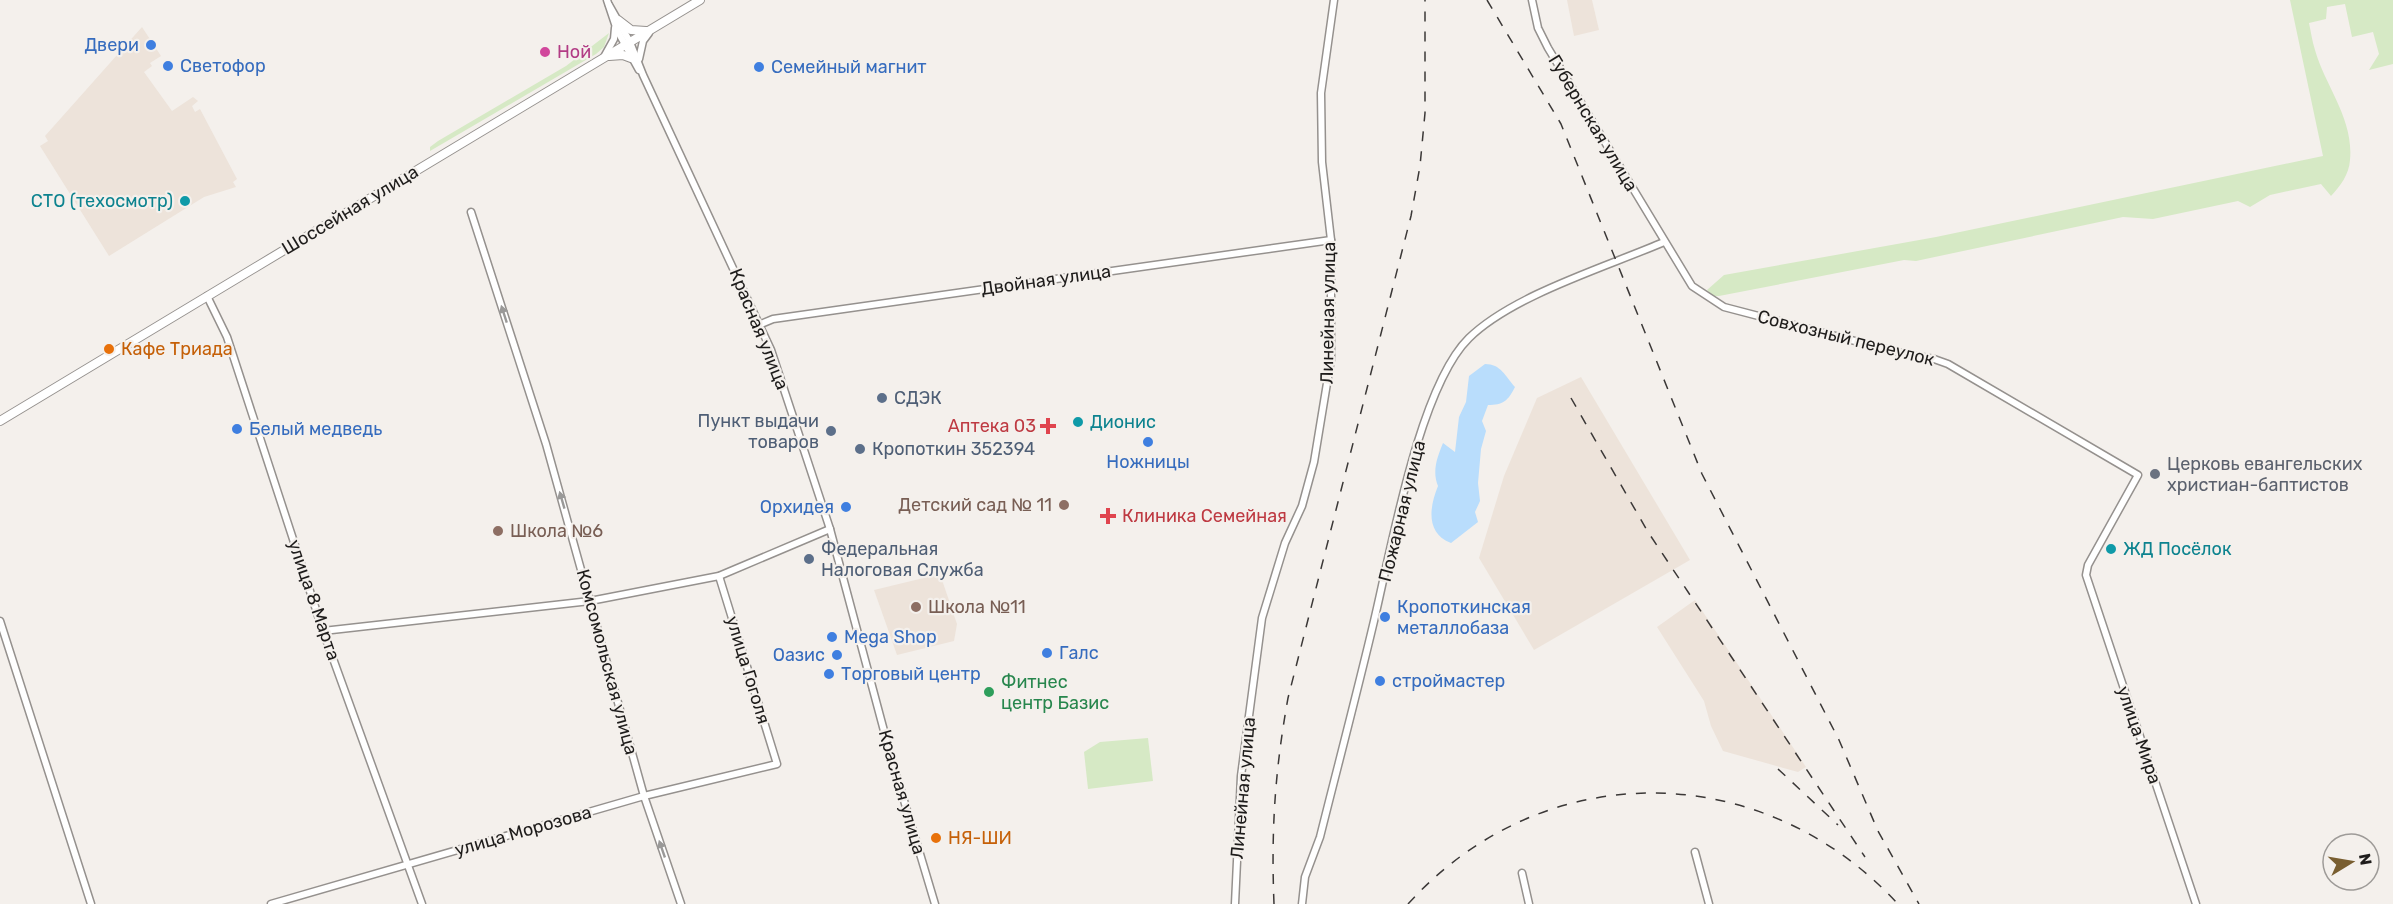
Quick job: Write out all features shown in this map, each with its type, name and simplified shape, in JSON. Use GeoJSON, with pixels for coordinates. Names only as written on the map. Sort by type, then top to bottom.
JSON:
{"type":"FeatureCollection","features":[{"type":"Feature","properties":{"kind":"highway","name":"Шоссейная улица"},"geometry":{"type":"LineString","coordinates":[[0,421],[700,0]]}},
{"type":"Feature","properties":{"kind":"highway"},"geometry":{"type":"LineString","coordinates":[[616,20],[631,30],[644,32],[654,29]]}},
{"type":"Feature","properties":{"kind":"highway"},"geometry":{"type":"LineString","coordinates":[[604,57],[616,54],[631,58]]}},
{"type":"Feature","properties":{"kind":"street","name":"Линейная улица"},"geometry":{"type":"LineString","coordinates":[[1235,904],[1241,776],[1262,618],[1285,543],[1302,506],[1325,408],[1331,359],[1331,240],[1322,162],[1321,93],[1334,0]]}},
{"type":"Feature","properties":{"kind":"street","name":"Губернская улица"},"geometry":{"type":"LineString","coordinates":[[1532,0],[1538,28],[1548,48],[1664,242]]}},
{"type":"Feature","properties":{"kind":"street","name":"Красная улица"},"geometry":{"type":"LineString","coordinates":[[608,3],[639,63],[761,324],[830,529],[891,757],[935,904]]}},
{"type":"Feature","properties":{"kind":"street"},"geometry":{"type":"LineString","coordinates":[[604,57],[614,39],[616,20]]}},
{"type":"Feature","properties":{"kind":"street"},"geometry":{"type":"LineString","coordinates":[[639,63],[643,41],[654,29]]}},
{"type":"Feature","properties":{"kind":"street","name":"Красная улица"},"geometry":{"type":"LineString","coordinates":[[627,43],[631,58],[643,75]]}},
{"type":"Feature","properties":{"kind":"street","name":"Комсомольская улица"},"geometry":{"type":"LineString","coordinates":[[471,212],[546,444],[645,796],[681,904]]}},
{"type":"Feature","properties":{"kind":"street","name":"Двойная улица"},"geometry":{"type":"LineString","coordinates":[[761,324],[773,319],[872,304],[1331,240]]}},
{"type":"Feature","properties":{"kind":"street","name":"Совхозный переулок"},"geometry":{"type":"LineString","coordinates":[[1664,242],[1692,286],[1724,307],[1806,330],[1934,358],[1965,373],[2138,475],[2088,565]]}},
{"type":"Feature","properties":{"kind":"street","name":"Пожарная улица"},"geometry":{"type":"LineString","coordinates":[[1302,904],[1305,877],[1320,837],[1418,444],[1441,380],[1468,340],[1496,317],[1537,295],[1664,242]]}},
{"type":"Feature","properties":{"kind":"street","name":"улица 8 Марта"},"geometry":{"type":"LineString","coordinates":[[207,296],[227,337],[323,631],[422,904]]}},
{"type":"Feature","properties":{"kind":"street"},"geometry":{"type":"LineString","coordinates":[[323,631],[590,601],[719,576],[830,529]]}},
{"type":"Feature","properties":{"kind":"street","name":"улица Мира"},"geometry":{"type":"LineString","coordinates":[[2088,565],[2087,582],[2196,904]]}},
{"type":"Feature","properties":{"kind":"street","name":"улица Гоголя"},"geometry":{"type":"LineString","coordinates":[[719,576],[777,764]]}},
{"type":"Feature","properties":{"kind":"street"},"geometry":{"type":"LineString","coordinates":[[0,621],[91,904]]}},
{"type":"Feature","properties":{"kind":"street","name":"улица Морозова"},"geometry":{"type":"LineString","coordinates":[[272,904],[645,796],[777,764]]}},
{"type":"Feature","properties":{"kind":"street"},"geometry":{"type":"LineString","coordinates":[[1695,852],[1709,904]]}},
{"type":"Feature","properties":{"kind":"street"},"geometry":{"type":"LineString","coordinates":[[1522,873],[1529,904]]}},
{"type":"Feature","properties":{"kind":"shaded area"},"geometry":{"type":"Polygon","coordinates":[[[1567,0],[1592,0],[1599,30],[1574,36],[1567,0]]]}},
{"type":"Feature","properties":{"kind":"shaded area"},"geometry":{"type":"Polygon","coordinates":[[[142,27],[161,56],[150,63],[152,66],[144,72],[172,111],[193,97],[198,101],[192,106],[195,112],[200,109],[237,179],[233,182],[236,187],[204,197],[109,256],[40,146],[48,141],[45,136],[142,27]]]}},
{"type":"Feature","properties":{"kind":"shaded area"},"geometry":{"type":"Polygon","coordinates":[[[1581,377],[1690,560],[1534,650],[1479,558],[1504,476],[1537,398],[1581,377]]]}},
{"type":"Feature","properties":{"kind":"shaded area","name":"Школа №11"},"geometry":{"type":"Polygon","coordinates":[[[940,574],[957,624],[954,641],[897,655],[874,590],[940,574]]]}},
{"type":"Feature","properties":{"kind":"shaded area"},"geometry":{"type":"Polygon","coordinates":[[[1695,600],[1806,767],[1798,772],[1723,751],[1711,726],[1704,701],[1657,627],[1695,600]]]}},
{"type":"Feature","properties":{"kind":"green space"},"geometry":{"type":"Polygon","coordinates":[[[2290,0],[2393,0],[2393,64],[2369,70],[2379,54],[2373,32],[2352,37],[2345,4],[2327,7],[2326,19],[2309,23],[2315,50],[2343,117],[2350,145],[2348,171],[2331,196],[2321,184],[2270,195],[2250,207],[2238,201],[2153,219],[2123,217],[1916,261],[1904,260],[1719,296],[1713,296],[1707,290],[1724,275],[1936,237],[2323,156],[2290,0]]]}},
{"type":"Feature","properties":{"kind":"green space"},"geometry":{"type":"Polygon","coordinates":[[[609,33],[604,47],[596,54],[430,151],[430,147],[438,141],[566,66],[609,33]]]}},
{"type":"Feature","properties":{"kind":"green space"},"geometry":{"type":"Polygon","coordinates":[[[1148,738],[1153,781],[1088,789],[1084,752],[1100,742],[1148,738]]]}},
{"type":"Feature","properties":{"kind":"water"},"geometry":{"type":"Polygon","coordinates":[[[1485,364],[1499,368],[1515,387],[1504,401],[1488,405],[1482,421],[1486,431],[1481,449],[1478,483],[1480,501],[1475,512],[1478,522],[1451,543],[1437,533],[1432,519],[1433,503],[1438,486],[1435,475],[1436,464],[1443,443],[1455,452],[1459,417],[1466,402],[1469,376],[1485,364]]]}},
{"type":"Feature","properties":{"kind":"railway"},"geometry":{"type":"LineString","coordinates":[[1274,904],[1275,800],[1288,698],[1411,216],[1420,166],[1425,113],[1425,0]]}},
{"type":"Feature","properties":{"kind":"railway"},"geometry":{"type":"LineString","coordinates":[[1487,0],[1561,124],[1702,474],[1839,740],[1878,831],[1919,904]]}},
{"type":"Feature","properties":{"kind":"railway"},"geometry":{"type":"LineString","coordinates":[[1571,398],[1648,532],[1865,857]]}},
{"type":"Feature","properties":{"kind":"railway"},"geometry":{"type":"LineString","coordinates":[[1778,769],[1838,825]]}},
{"type":"Feature","properties":{"kind":"railway"},"geometry":{"type":"LineString","coordinates":[[1408,904],[1462,855],[1522,820],[1587,800],[1653,793],[1719,800],[1783,821],[1843,856],[1898,904]]}},
{"type":"Feature","properties":{"kind":"place","name":"Двери"},"geometry":{"type":"Point","coordinates":[151,45]}},
{"type":"Feature","properties":{"kind":"place","name":"Ной"},"geometry":{"type":"Point","coordinates":[545,52]}},
{"type":"Feature","properties":{"kind":"place","name":"Светофор"},"geometry":{"type":"Point","coordinates":[168,66]}},
{"type":"Feature","properties":{"kind":"place","name":"Семейный магнит"},"geometry":{"type":"Point","coordinates":[759,67]}},
{"type":"Feature","properties":{"kind":"place","name":"СТО (техосмотр)"},"geometry":{"type":"Point","coordinates":[185,201]}},
{"type":"Feature","properties":{"kind":"place","name":"Кафе Триада"},"geometry":{"type":"Point","coordinates":[109,349]}},
{"type":"Feature","properties":{"kind":"place","name":"СДЭК"},"geometry":{"type":"Point","coordinates":[882,398]}},
{"type":"Feature","properties":{"kind":"place","name":"Дионис"},"geometry":{"type":"Point","coordinates":[1078,422]}},
{"type":"Feature","properties":{"kind":"place","name":"Аптека 03"},"geometry":{"type":"Point","coordinates":[1048,426]}},
{"type":"Feature","properties":{"kind":"place","name":"Белый медведь"},"geometry":{"type":"Point","coordinates":[237,429]}},
{"type":"Feature","properties":{"kind":"place","name":"Пункт выдачи товаров"},"geometry":{"type":"Point","coordinates":[831,431]}},
{"type":"Feature","properties":{"kind":"place","name":"Ножницы"},"geometry":{"type":"Point","coordinates":[1148,442]}},
{"type":"Feature","properties":{"kind":"place","name":"Кропоткин 352394"},"geometry":{"type":"Point","coordinates":[860,449]}},
{"type":"Feature","properties":{"kind":"place","name":"Церковь евангельских христиан-баптистов"},"geometry":{"type":"Point","coordinates":[2155,474]}},
{"type":"Feature","properties":{"kind":"place","name":"Детский сад № 11"},"geometry":{"type":"Point","coordinates":[1064,505]}},
{"type":"Feature","properties":{"kind":"place","name":"Орхидея"},"geometry":{"type":"Point","coordinates":[846,507]}},
{"type":"Feature","properties":{"kind":"place","name":"Клиника Семейная"},"geometry":{"type":"Point","coordinates":[1108,516]}},
{"type":"Feature","properties":{"kind":"place","name":"Школа №6"},"geometry":{"type":"Point","coordinates":[498,531]}},
{"type":"Feature","properties":{"kind":"place","name":"ЖД Посёлок"},"geometry":{"type":"Point","coordinates":[2111,549]}},
{"type":"Feature","properties":{"kind":"place","name":"Федеральная Налоговая Служба"},"geometry":{"type":"Point","coordinates":[809,559]}},
{"type":"Feature","properties":{"kind":"place","name":"Школа №11"},"geometry":{"type":"Point","coordinates":[916,607]}},
{"type":"Feature","properties":{"kind":"place","name":"Кропоткинская металлобаза"},"geometry":{"type":"Point","coordinates":[1385,617]}},
{"type":"Feature","properties":{"kind":"place","name":"Mega Shop"},"geometry":{"type":"Point","coordinates":[832,637]}},
{"type":"Feature","properties":{"kind":"place","name":"Галс"},"geometry":{"type":"Point","coordinates":[1047,653]}},
{"type":"Feature","properties":{"kind":"place","name":"Оазис"},"geometry":{"type":"Point","coordinates":[837,655]}},
{"type":"Feature","properties":{"kind":"place","name":"Торговый центр"},"geometry":{"type":"Point","coordinates":[829,674]}},
{"type":"Feature","properties":{"kind":"place","name":"строймастер"},"geometry":{"type":"Point","coordinates":[1380,681]}},
{"type":"Feature","properties":{"kind":"place","name":"Фитнес центр Базис"},"geometry":{"type":"Point","coordinates":[989,692]}},
{"type":"Feature","properties":{"kind":"place","name":"НЯ-ШИ"},"geometry":{"type":"Point","coordinates":[936,838]}}]}
